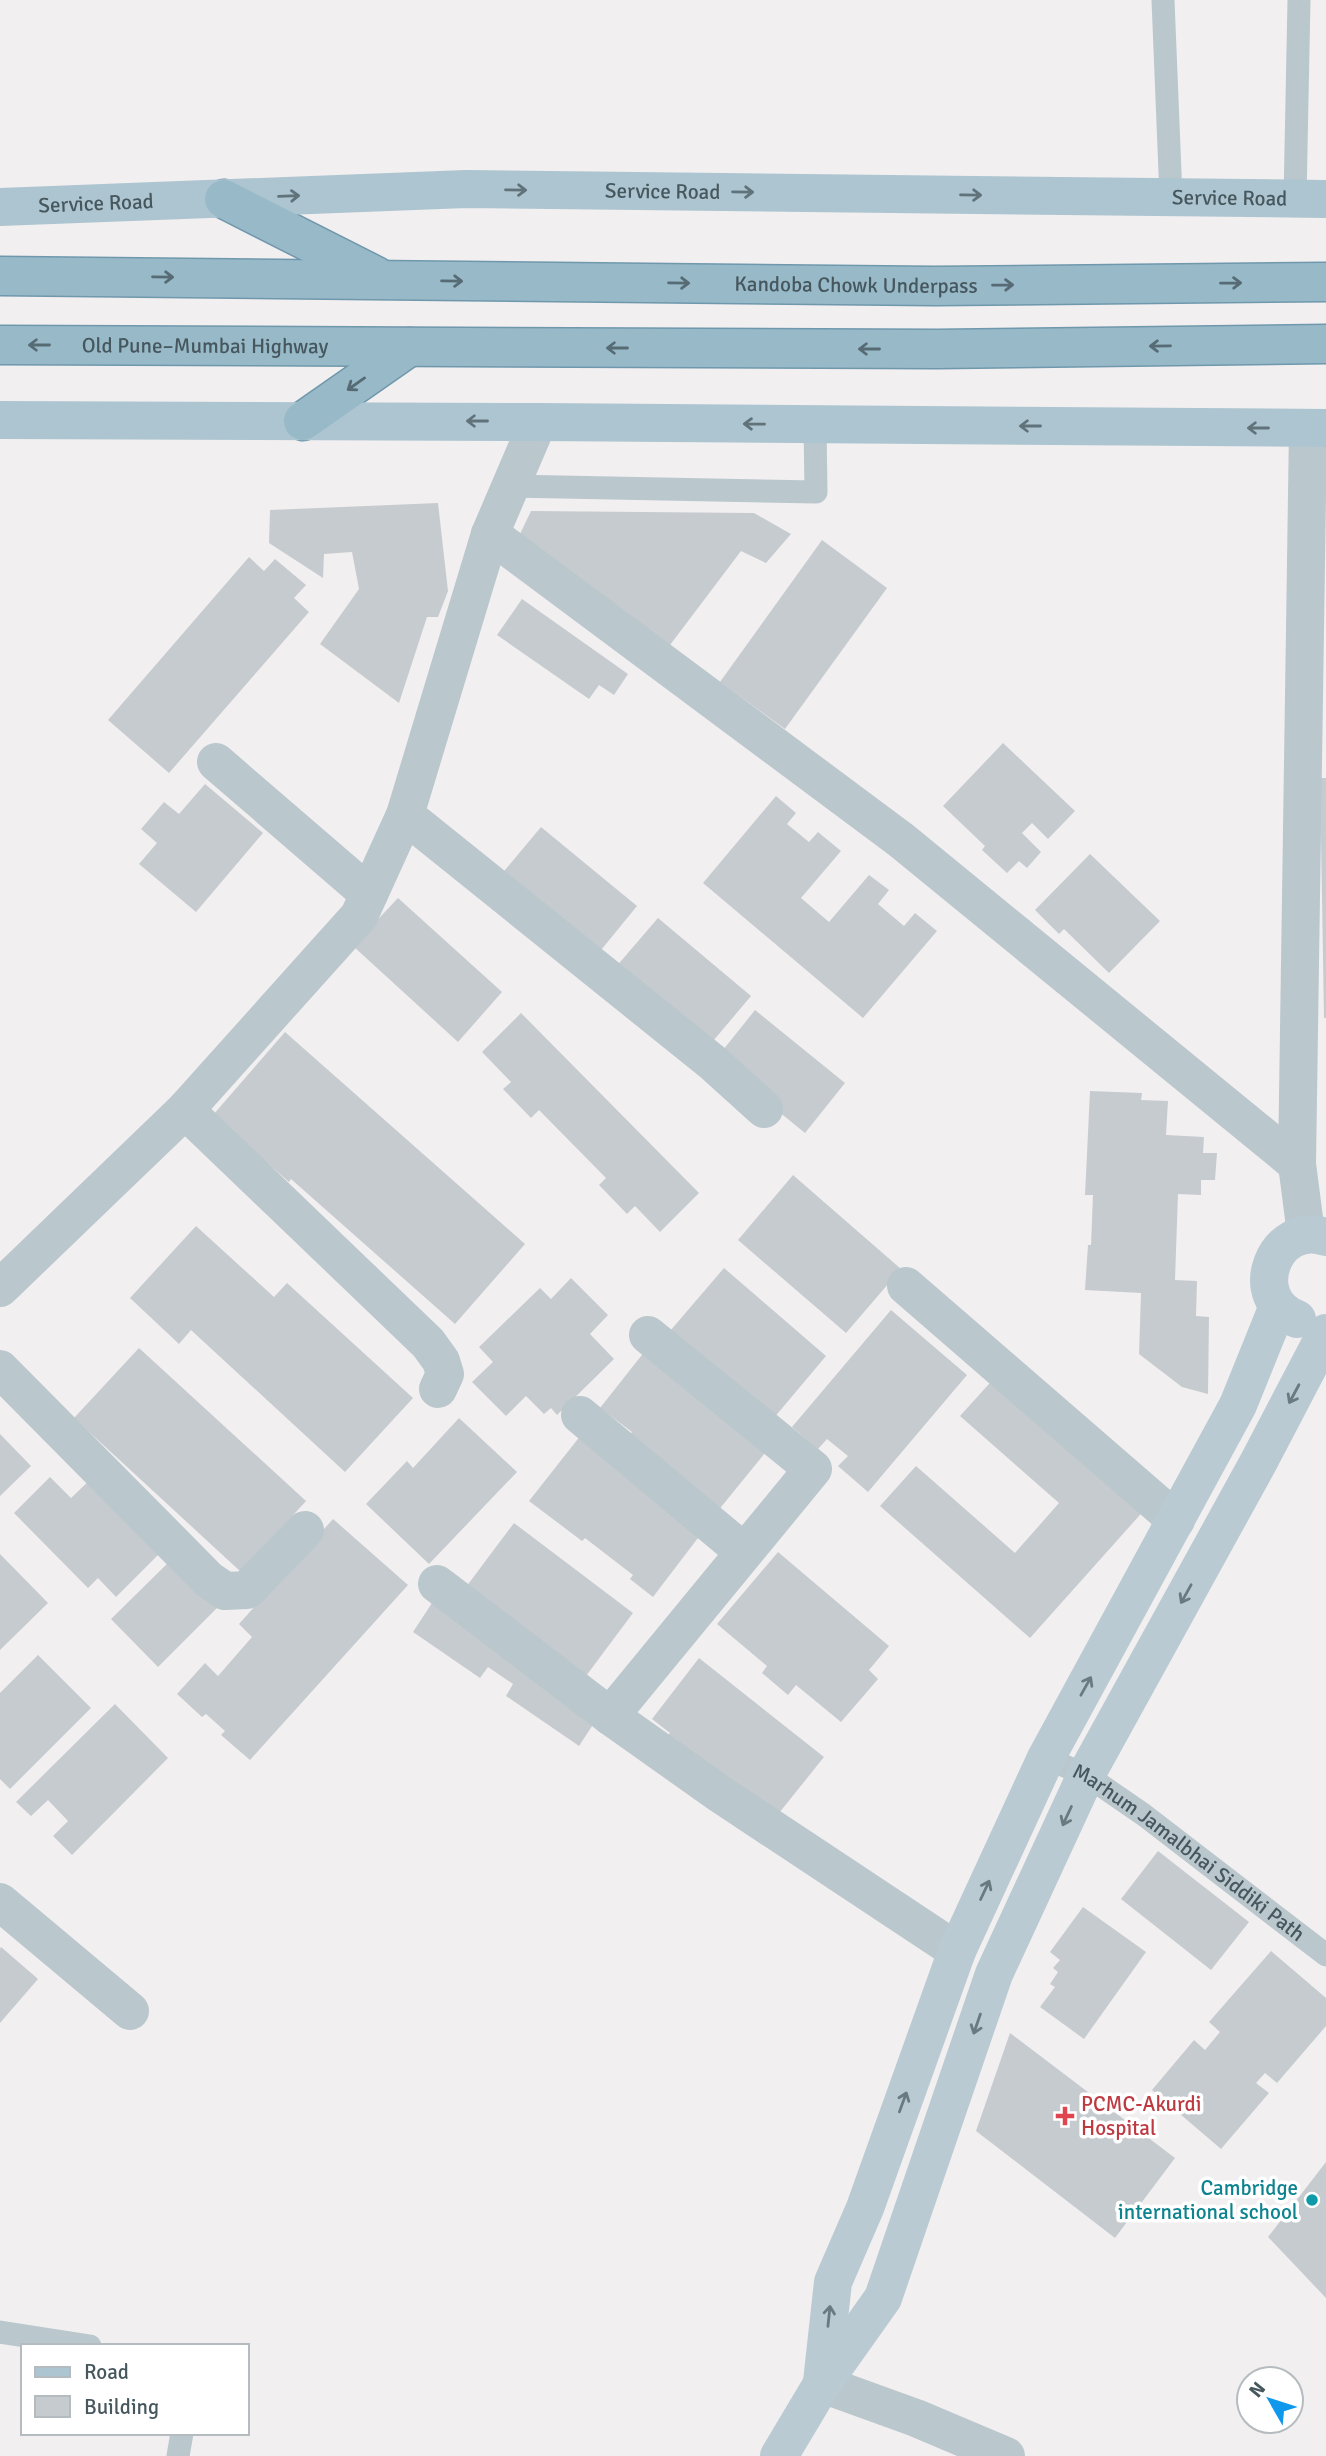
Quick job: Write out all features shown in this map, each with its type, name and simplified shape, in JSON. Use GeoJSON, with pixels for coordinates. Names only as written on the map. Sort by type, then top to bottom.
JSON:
{"type":"FeatureCollection","features":[{"type":"Feature","properties":{"kind":"highway"},"geometry":{"type":"LineString","coordinates":[[224,199],[384,280]]}},
{"type":"Feature","properties":{"kind":"highway"},"geometry":{"type":"LineString","coordinates":[[0,276],[384,280]]}},
{"type":"Feature","properties":{"kind":"highway","name":"Kandoba Chowk Underpass"},"geometry":{"type":"LineString","coordinates":[[384,280],[935,286],[1326,282]]}},
{"type":"Feature","properties":{"kind":"highway"},"geometry":{"type":"LineString","coordinates":[[303,421],[410,348],[937,349],[1326,344]]}},
{"type":"Feature","properties":{"kind":"highway","name":"Old Pune–Mumbai Highway"},"geometry":{"type":"LineString","coordinates":[[0,345],[410,348]]}},
{"type":"Feature","properties":{"kind":"main road","name":"Service Road"},"geometry":{"type":"LineString","coordinates":[[0,207],[466,189],[1311,199]]}},
{"type":"Feature","properties":{"kind":"main road"},"geometry":{"type":"LineString","coordinates":[[0,420],[1317,428]]}},
{"type":"Feature","properties":{"kind":"main road"},"geometry":{"type":"LineString","coordinates":[[1320,1234],[1292,1239],[1279,1249],[1268,1278],[1270,1293],[1278,1306],[1290,1317],[1304,1322],[1326,1320]]}},
{"type":"Feature","properties":{"kind":"main road"},"geometry":{"type":"LineString","coordinates":[[813,2399],[833,2282],[865,2208],[957,1951],[1046,1758],[1238,1405],[1278,1306]]}},
{"type":"Feature","properties":{"kind":"main road"},"geometry":{"type":"LineString","coordinates":[[779,2456],[813,2399],[883,2298],[994,1974],[1086,1775],[1258,1463],[1326,1333]]}},
{"type":"Feature","properties":{"kind":"street"},"geometry":{"type":"LineString","coordinates":[[0,1288],[184,1110],[359,916],[405,815],[490,534],[538,422]]}},
{"type":"Feature","properties":{"kind":"street"},"geometry":{"type":"LineString","coordinates":[[1317,428],[1297,1164],[1320,1234]]}},
{"type":"Feature","properties":{"kind":"street"},"geometry":{"type":"LineString","coordinates":[[490,534],[901,840],[1297,1164]]}},
{"type":"Feature","properties":{"kind":"street"},"geometry":{"type":"LineString","coordinates":[[216,762],[369,894]]}},
{"type":"Feature","properties":{"kind":"street"},"geometry":{"type":"LineString","coordinates":[[405,815],[712,1062],[764,1109]]}},
{"type":"Feature","properties":{"kind":"street"},"geometry":{"type":"LineString","coordinates":[[184,1110],[428,1343],[441,1361],[445,1374],[438,1390]]}},
{"type":"Feature","properties":{"kind":"street"},"geometry":{"type":"LineString","coordinates":[[906,1286],[1176,1520]]}},
{"type":"Feature","properties":{"kind":"street"},"geometry":{"type":"LineString","coordinates":[[610,1716],[813,1469],[648,1335]]}},
{"type":"Feature","properties":{"kind":"street"},"geometry":{"type":"LineString","coordinates":[[0,1369],[209,1580],[225,1591],[247,1590],[304,1530]]}},
{"type":"Feature","properties":{"kind":"street"},"geometry":{"type":"LineString","coordinates":[[580,1416],[744,1552]]}},
{"type":"Feature","properties":{"kind":"street"},"geometry":{"type":"LineString","coordinates":[[437,1584],[610,1716],[720,1794],[957,1951]]}},
{"type":"Feature","properties":{"kind":"street"},"geometry":{"type":"LineString","coordinates":[[0,1902],[130,2011]]}},
{"type":"Feature","properties":{"kind":"street"},"geometry":{"type":"LineString","coordinates":[[813,2399],[916,2418],[1006,2456]]}},
{"type":"Feature","properties":{"kind":"lane"},"geometry":{"type":"LineString","coordinates":[[1163,0],[1171,197]]}},
{"type":"Feature","properties":{"kind":"lane"},"geometry":{"type":"LineString","coordinates":[[1299,0],[1311,199]]}},
{"type":"Feature","properties":{"kind":"lane"},"geometry":{"type":"LineString","coordinates":[[510,486],[816,492],[815,424]]}},
{"type":"Feature","properties":{"kind":"lane","name":"Marhum Jamalbhai Siddiki Path"},"geometry":{"type":"LineString","coordinates":[[1046,1758],[1086,1775],[1187,1847],[1326,1955]]}},
{"type":"Feature","properties":{"kind":"lane"},"geometry":{"type":"LineString","coordinates":[[0,2332],[77,2344]]}},
{"type":"Feature","properties":{"kind":"lane"},"geometry":{"type":"LineString","coordinates":[[177,2456],[182,2435]]}},
{"type":"Feature","properties":{"kind":"building"},"geometry":{"type":"Polygon","coordinates":[[[438,503],[448,591],[438,617],[427,617],[399,703],[320,644],[359,589],[352,552],[324,554],[323,578],[269,543],[270,510],[438,503]]]}},
{"type":"Feature","properties":{"kind":"building"},"geometry":{"type":"Polygon","coordinates":[[[531,511],[754,513],[791,534],[766,563],[741,551],[667,649],[520,534],[531,511]]]}},
{"type":"Feature","properties":{"kind":"building"},"geometry":{"type":"Polygon","coordinates":[[[822,540],[887,588],[785,729],[720,682],[822,540]]]}},
{"type":"Feature","properties":{"kind":"building"},"geometry":{"type":"Polygon","coordinates":[[[249,557],[264,571],[275,559],[306,585],[294,598],[309,612],[169,773],[108,720],[249,557]]]}},
{"type":"Feature","properties":{"kind":"building"},"geometry":{"type":"Polygon","coordinates":[[[522,599],[628,674],[614,695],[599,685],[589,699],[497,635],[522,599]]]}},
{"type":"Feature","properties":{"kind":"building"},"geometry":{"type":"Polygon","coordinates":[[[1003,743],[1075,811],[1048,839],[1032,823],[1022,833],[1041,852],[1027,868],[1019,861],[1007,873],[982,850],[985,846],[943,806],[1003,743]]]}},
{"type":"Feature","properties":{"kind":"building"},"geometry":{"type":"Polygon","coordinates":[[[1320,778],[1326,778],[1326,1018],[1324,1018],[1320,778]]]}},
{"type":"Feature","properties":{"kind":"building"},"geometry":{"type":"Polygon","coordinates":[[[205,784],[263,833],[196,912],[139,864],[157,843],[141,829],[164,802],[179,814],[205,784]]]}},
{"type":"Feature","properties":{"kind":"building"},"geometry":{"type":"Polygon","coordinates":[[[776,796],[796,813],[787,824],[809,842],[818,832],[841,851],[801,898],[829,922],[869,875],[889,890],[878,904],[904,926],[915,913],[937,931],[863,1018],[703,883],[776,796]]]}},
{"type":"Feature","properties":{"kind":"building"},"geometry":{"type":"Polygon","coordinates":[[[541,827],[637,906],[597,955],[500,876],[541,827]]]}},
{"type":"Feature","properties":{"kind":"building"},"geometry":{"type":"Polygon","coordinates":[[[1090,854],[1160,921],[1109,973],[1064,929],[1059,934],[1035,910],[1090,854]]]}},
{"type":"Feature","properties":{"kind":"building"},"geometry":{"type":"Polygon","coordinates":[[[398,898],[502,992],[458,1042],[353,946],[398,898]]]}},
{"type":"Feature","properties":{"kind":"building"},"geometry":{"type":"Polygon","coordinates":[[[658,918],[751,996],[708,1047],[615,968],[658,918]]]}},
{"type":"Feature","properties":{"kind":"building"},"geometry":{"type":"Polygon","coordinates":[[[755,1010],[845,1083],[805,1133],[715,1060],[755,1010]]]}},
{"type":"Feature","properties":{"kind":"building"},"geometry":{"type":"Polygon","coordinates":[[[521,1013],[699,1193],[660,1232],[635,1206],[627,1214],[599,1185],[606,1178],[539,1110],[531,1118],[503,1089],[511,1082],[482,1052],[521,1013]]]}},
{"type":"Feature","properties":{"kind":"building"},"geometry":{"type":"Polygon","coordinates":[[[285,1032],[525,1244],[455,1324],[291,1179],[289,1182],[213,1115],[285,1032]]]}},
{"type":"Feature","properties":{"kind":"building"},"geometry":{"type":"Polygon","coordinates":[[[1090,1091],[1142,1093],[1141,1100],[1168,1101],[1166,1135],[1204,1137],[1203,1153],[1217,1153],[1215,1180],[1201,1180],[1201,1195],[1178,1194],[1175,1280],[1197,1281],[1196,1316],[1209,1317],[1208,1394],[1182,1387],[1139,1354],[1141,1293],[1085,1290],[1088,1245],[1091,1245],[1093,1195],[1085,1195],[1090,1091]]]}},
{"type":"Feature","properties":{"kind":"building"},"geometry":{"type":"Polygon","coordinates":[[[793,1175],[901,1269],[846,1333],[738,1240],[793,1175]]]}},
{"type":"Feature","properties":{"kind":"building"},"geometry":{"type":"Polygon","coordinates":[[[196,1226],[274,1297],[287,1283],[413,1398],[345,1472],[191,1330],[179,1344],[130,1298],[196,1226]]]}},
{"type":"Feature","properties":{"kind":"building"},"geometry":{"type":"Polygon","coordinates":[[[724,1268],[826,1356],[773,1419],[670,1331],[724,1268]]]}},
{"type":"Feature","properties":{"kind":"building"},"geometry":{"type":"Polygon","coordinates":[[[571,1278],[608,1315],[590,1334],[614,1359],[557,1415],[551,1408],[544,1414],[526,1396],[506,1416],[472,1382],[493,1362],[479,1347],[540,1288],[551,1299],[571,1278]]]}},
{"type":"Feature","properties":{"kind":"building"},"geometry":{"type":"Polygon","coordinates":[[[891,1310],[967,1375],[868,1492],[838,1466],[848,1456],[827,1439],[818,1449],[792,1427],[891,1310]]]}},
{"type":"Feature","properties":{"kind":"building"},"geometry":{"type":"Polygon","coordinates":[[[139,1348],[306,1501],[241,1572],[74,1418],[139,1348]]]}},
{"type":"Feature","properties":{"kind":"building"},"geometry":{"type":"Polygon","coordinates":[[[645,1351],[769,1448],[717,1512],[625,1440],[632,1432],[600,1408],[645,1351]]]}},
{"type":"Feature","properties":{"kind":"building"},"geometry":{"type":"Polygon","coordinates":[[[998,1374],[1147,1507],[1030,1638],[880,1506],[916,1466],[1015,1553],[1059,1503],[960,1416],[998,1374]]]}},
{"type":"Feature","properties":{"kind":"building"},"geometry":{"type":"Polygon","coordinates":[[[459,1418],[517,1472],[429,1564],[366,1504],[407,1461],[413,1468],[459,1418]]]}},
{"type":"Feature","properties":{"kind":"building"},"geometry":{"type":"Polygon","coordinates":[[[0,1434],[31,1466],[0,1496],[0,1434]]]}},
{"type":"Feature","properties":{"kind":"building"},"geometry":{"type":"Polygon","coordinates":[[[581,1435],[704,1530],[653,1597],[630,1579],[633,1575],[585,1538],[582,1541],[529,1501],[581,1435]]]}},
{"type":"Feature","properties":{"kind":"building"},"geometry":{"type":"Polygon","coordinates":[[[50,1477],[71,1498],[93,1477],[164,1549],[116,1597],[98,1578],[88,1588],[14,1513],[50,1477]]]}},
{"type":"Feature","properties":{"kind":"building"},"geometry":{"type":"Polygon","coordinates":[[[333,1519],[408,1585],[250,1760],[221,1735],[225,1731],[206,1714],[202,1717],[177,1694],[205,1663],[218,1676],[252,1637],[239,1624],[333,1519]]]}},
{"type":"Feature","properties":{"kind":"building"},"geometry":{"type":"Polygon","coordinates":[[[514,1523],[633,1613],[586,1676],[460,1595],[514,1523]]]}},
{"type":"Feature","properties":{"kind":"building"},"geometry":{"type":"Polygon","coordinates":[[[778,1552],[889,1646],[869,1670],[878,1679],[841,1722],[796,1685],[788,1695],[762,1673],[767,1666],[717,1624],[778,1552]]]}},
{"type":"Feature","properties":{"kind":"building"},"geometry":{"type":"Polygon","coordinates":[[[0,1554],[48,1603],[0,1650],[0,1554]]]}},
{"type":"Feature","properties":{"kind":"building"},"geometry":{"type":"Polygon","coordinates":[[[170,1561],[217,1608],[158,1667],[111,1619],[170,1561]]]}},
{"type":"Feature","properties":{"kind":"building"},"geometry":{"type":"Polygon","coordinates":[[[432,1603],[598,1717],[579,1746],[506,1696],[513,1684],[488,1667],[480,1678],[413,1632],[432,1603]]]}},
{"type":"Feature","properties":{"kind":"building"},"geometry":{"type":"Polygon","coordinates":[[[38,1655],[91,1708],[10,1789],[0,1779],[0,1693],[38,1655]]]}},
{"type":"Feature","properties":{"kind":"building"},"geometry":{"type":"Polygon","coordinates":[[[699,1658],[824,1757],[771,1823],[665,1739],[670,1733],[652,1719],[699,1658]]]}},
{"type":"Feature","properties":{"kind":"building"},"geometry":{"type":"Polygon","coordinates":[[[115,1704],[168,1758],[72,1855],[53,1836],[68,1821],[48,1800],[31,1816],[16,1802],[115,1704]]]}},
{"type":"Feature","properties":{"kind":"building"},"geometry":{"type":"Polygon","coordinates":[[[1158,1851],[1249,1922],[1211,1970],[1121,1899],[1158,1851]]]}},
{"type":"Feature","properties":{"kind":"building"},"geometry":{"type":"Polygon","coordinates":[[[1083,1907],[1146,1952],[1084,2039],[1040,2007],[1055,1987],[1050,1984],[1058,1972],[1053,1968],[1060,1960],[1050,1952],[1083,1907]]]}},
{"type":"Feature","properties":{"kind":"building"},"geometry":{"type":"Polygon","coordinates":[[[1,1947],[38,1979],[0,2023],[0,1949],[1,1947]]]}},
{"type":"Feature","properties":{"kind":"building"},"geometry":{"type":"Polygon","coordinates":[[[1271,1951],[1326,1998],[1326,2026],[1277,2083],[1265,2073],[1256,2083],[1269,2093],[1221,2149],[1152,2090],[1194,2040],[1205,2050],[1220,2032],[1209,2022],[1271,1951]]]}},
{"type":"Feature","properties":{"kind":"building"},"geometry":{"type":"Polygon","coordinates":[[[1010,2033],[1175,2158],[1115,2238],[976,2131],[1010,2033]]]}},
{"type":"Feature","properties":{"kind":"building","name":"Cambridge international school"},"geometry":{"type":"Polygon","coordinates":[[[1326,2162],[1326,2298],[1268,2237],[1326,2162]]]}},
{"type":"Feature","properties":{"kind":"place","name":"PCMC-Akurdi Hospital"},"geometry":{"type":"Point","coordinates":[1065,2116]}},
{"type":"Feature","properties":{"kind":"place","name":"Cambridge international school"},"geometry":{"type":"Point","coordinates":[1312,2200]}}]}
